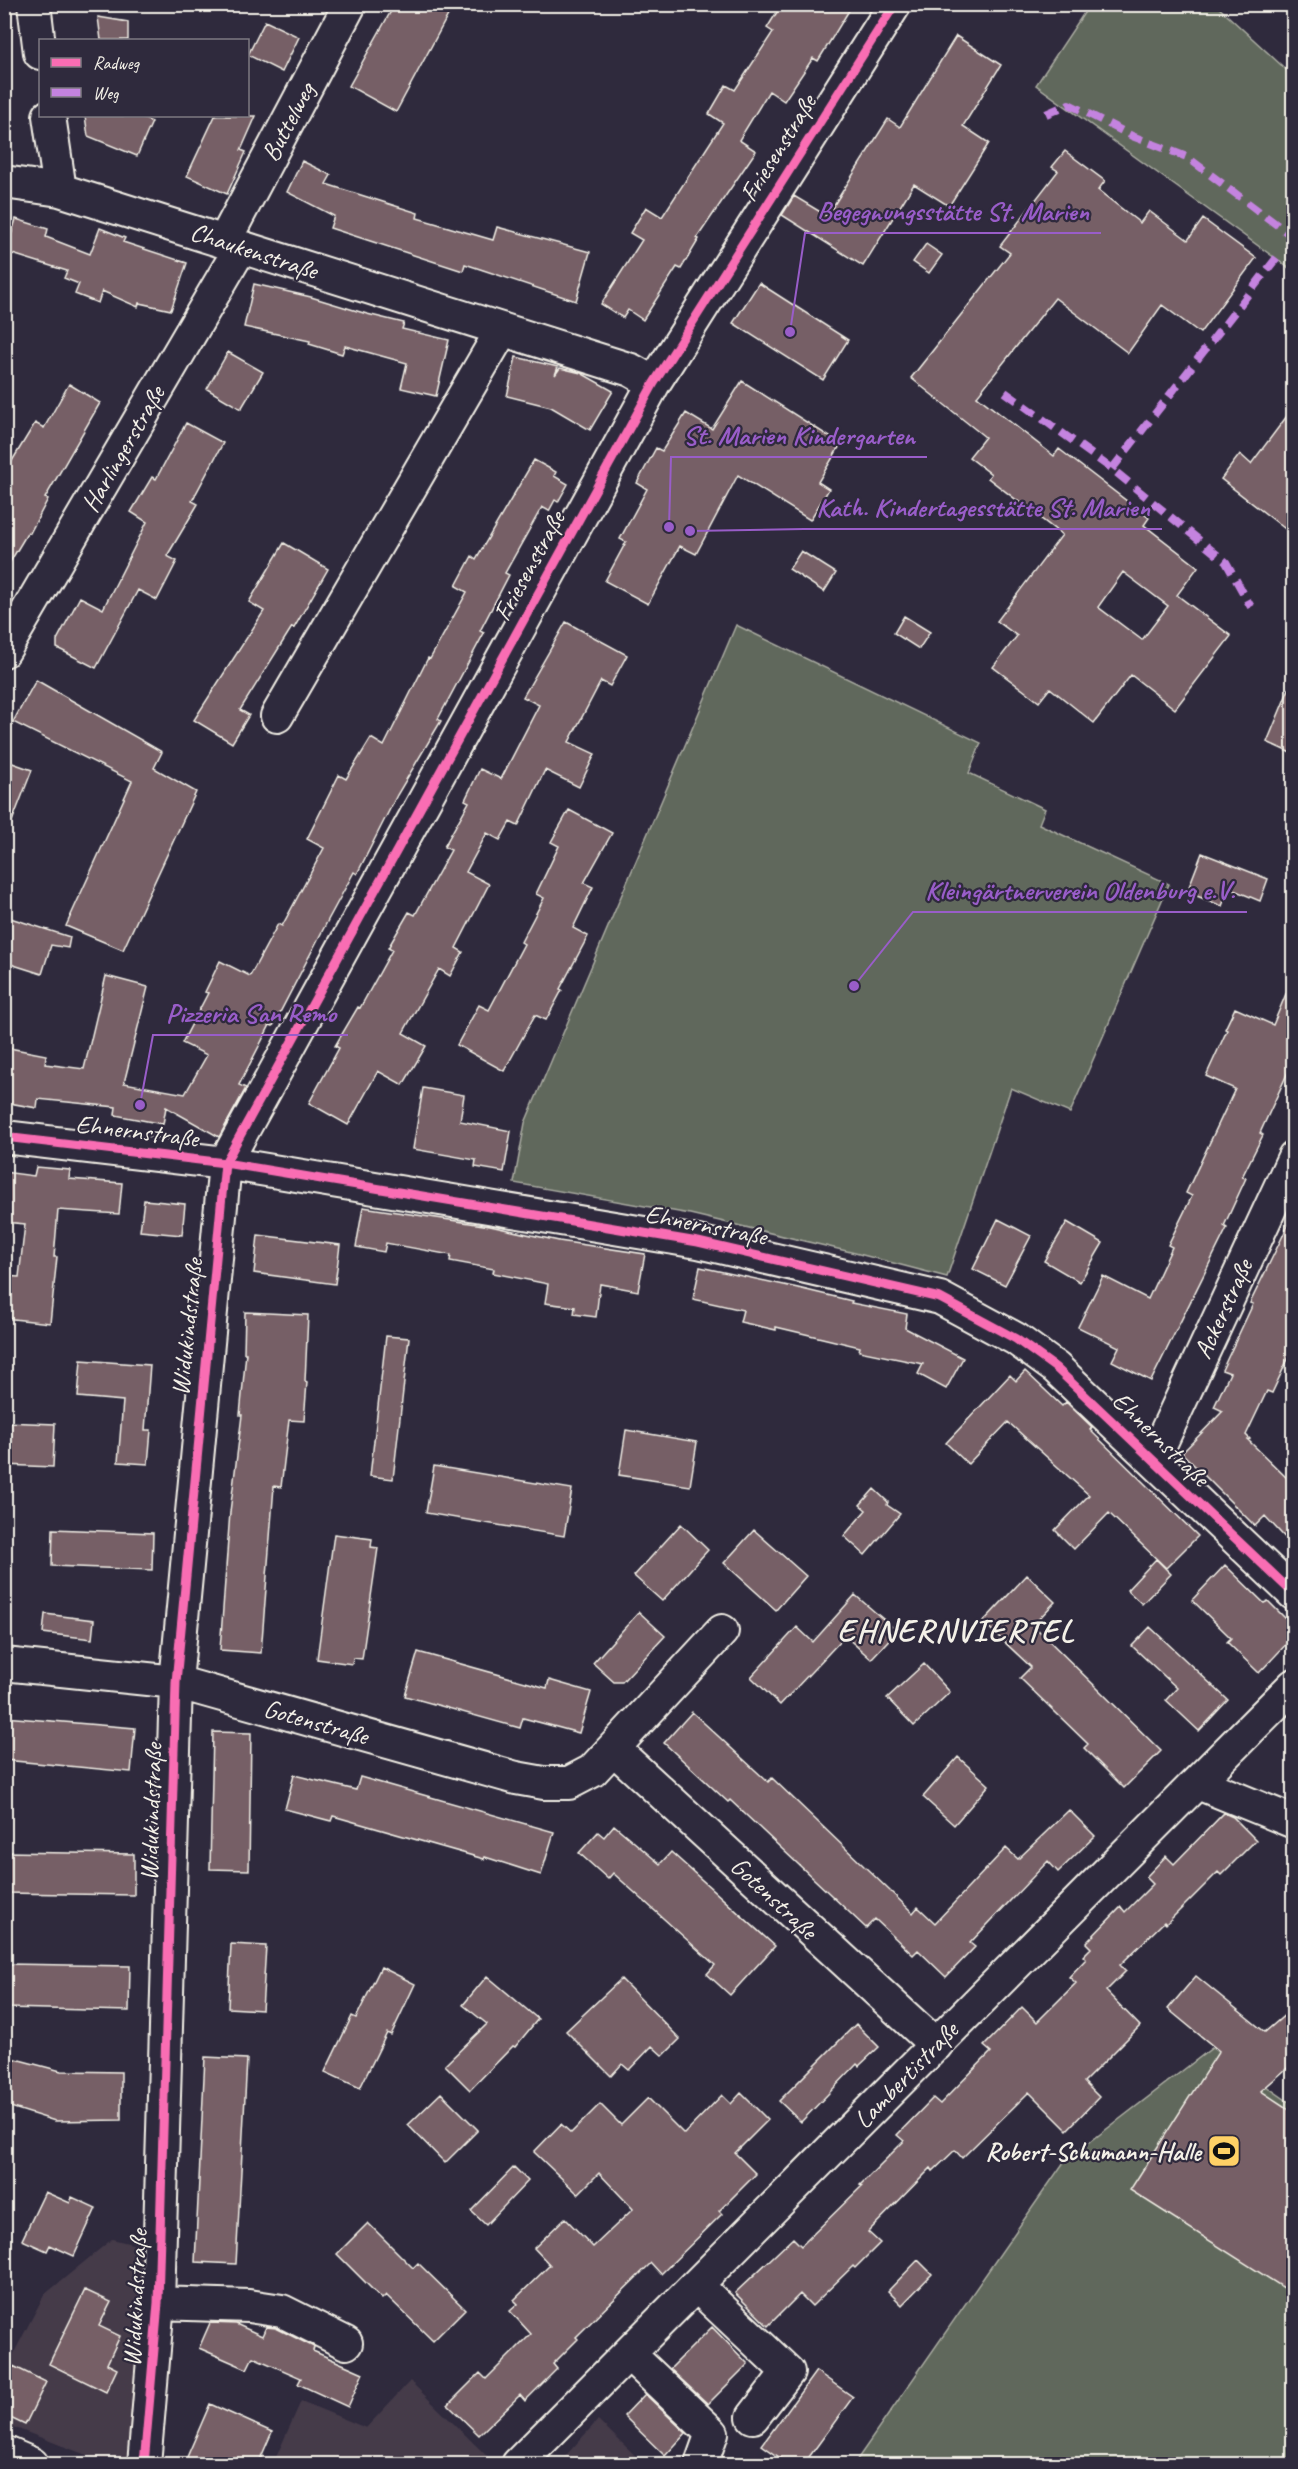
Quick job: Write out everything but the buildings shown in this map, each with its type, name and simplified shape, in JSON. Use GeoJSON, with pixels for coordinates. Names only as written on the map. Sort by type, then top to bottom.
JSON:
{"type":"FeatureCollection","features":[{"type":"Feature","properties":{"kind":"street"},"geometry":{"type":"LineString","coordinates":[[34,4],[39,45]]}},
{"type":"Feature","properties":{"kind":"street","name":"Buttelweg"},"geometry":{"type":"LineString","coordinates":[[233,244],[350,4]]}},
{"type":"Feature","properties":{"kind":"street","name":"Friesenstraße"},"geometry":{"type":"LineString","coordinates":[[225,1163],[654,383],[895,4]]}},
{"type":"Feature","properties":{"kind":"street"},"geometry":{"type":"LineString","coordinates":[[49,117],[60,190]]}},
{"type":"Feature","properties":{"kind":"street","name":"Chaukenstraße"},"geometry":{"type":"LineString","coordinates":[[4,182],[60,190],[631,370],[654,383]]}},
{"type":"Feature","properties":{"kind":"street","name":"Harlingerstraße"},"geometry":{"type":"LineString","coordinates":[[4,651],[233,244]]}},
{"type":"Feature","properties":{"kind":"street"},"geometry":{"type":"LineString","coordinates":[[277,716],[502,330]]}},
{"type":"Feature","properties":{"kind":"street","name":"Ehnernstraße"},"geometry":{"type":"LineString","coordinates":[[4,1137],[225,1163],[698,1242],[940,1298],[1016,1339],[1056,1368],[1293,1594]]}},
{"type":"Feature","properties":{"kind":"street","name":"Ackerstraße"},"geometry":{"type":"LineString","coordinates":[[1153,1460],[1293,1157]]}},
{"type":"Feature","properties":{"kind":"street","name":"Widukindstraße"},"geometry":{"type":"LineString","coordinates":[[144,2464],[158,2302],[176,1682],[225,1163]]}},
{"type":"Feature","properties":{"kind":"street","name":"Gotenstraße"},"geometry":{"type":"LineString","coordinates":[[4,1664],[176,1682],[516,1778],[544,1783],[569,1783],[592,1771],[722,1631]]}},
{"type":"Feature","properties":{"kind":"street","name":"Lambertistraße"},"geometry":{"type":"LineString","coordinates":[[518,2464],[1293,1685]]}},
{"type":"Feature","properties":{"kind":"street","name":"Gotenstraße"},"geometry":{"type":"LineString","coordinates":[[614,1749],[936,2045]]}},
{"type":"Feature","properties":{"kind":"street"},"geometry":{"type":"LineString","coordinates":[[1198,1783],[1293,1822]]}},
{"type":"Feature","properties":{"kind":"street"},"geometry":{"type":"LineString","coordinates":[[697,2286],[788,2373],[753,2417]]}},
{"type":"Feature","properties":{"kind":"street"},"geometry":{"type":"LineString","coordinates":[[158,2302],[249,2306],[282,2311],[346,2343]]}},
{"type":"Feature","properties":{"kind":"street"},"geometry":{"type":"LineString","coordinates":[[629,2354],[712,2433],[701,2464]]}},
{"type":"Feature","properties":{"kind":"street"},"geometry":{"type":"LineString","coordinates":[[4,2452],[32,2464]]}},
{"type":"Feature","properties":{"kind":"shaded area"},"geometry":{"type":"Polygon","coordinates":[[[112,2239],[148,2248],[129,2464],[110,2464],[5,2424],[4,2372],[44,2295],[112,2239]]]}},
{"type":"Feature","properties":{"kind":"shaded area"},"geometry":{"type":"Polygon","coordinates":[[[410,2381],[492,2461],[488,2464],[273,2464],[301,2401],[366,2428],[410,2381]]]}},
{"type":"Feature","properties":{"kind":"shaded area"},"geometry":{"type":"Polygon","coordinates":[[[598,2420],[644,2464],[558,2464],[598,2420]]]}},
{"type":"Feature","properties":{"kind":"green space"},"geometry":{"type":"Polygon","coordinates":[[[1090,4],[1216,5],[1293,76],[1293,271],[1036,85],[1090,4]]]}},
{"type":"Feature","properties":{"kind":"green space"},"geometry":{"type":"Polygon","coordinates":[[[736,625],[981,743],[969,773],[1045,809],[1039,824],[1169,884],[1070,1113],[1011,1088],[947,1277],[690,1214],[514,1183],[525,1123],[736,625]]]}},
{"type":"Feature","properties":{"kind":"green space"},"geometry":{"type":"Polygon","coordinates":[[[1212,2048],[1293,2105],[1293,2464],[854,2464],[1064,2162],[1212,2048]]]}},
{"type":"Feature","properties":{"kind":"marked path"},"geometry":{"type":"LineString","coordinates":[[1046,114],[1069,104],[1132,136],[1187,157],[1293,237]]}},
{"type":"Feature","properties":{"kind":"marked path"},"geometry":{"type":"LineString","coordinates":[[1112,469],[1278,256]]}},
{"type":"Feature","properties":{"kind":"marked path"},"geometry":{"type":"LineString","coordinates":[[1005,392],[1112,469],[1226,562],[1251,607]]}},
{"type":"Feature","properties":{"kind":"cycle path"},"geometry":{"type":"LineString","coordinates":[[144,2464],[158,2303],[176,1682],[225,1163],[654,383],[895,4]]}},
{"type":"Feature","properties":{"kind":"cycle path"},"geometry":{"type":"LineString","coordinates":[[4,1137],[225,1163],[698,1242],[940,1298],[1016,1339],[1056,1368],[1294,1594]]}},
{"type":"Feature","properties":{"kind":"place","name":"Begegnungsstätte St. Marien"},"geometry":{"type":"Point","coordinates":[790,332]}},
{"type":"Feature","properties":{"kind":"place","name":"St. Marien Kindergarten"},"geometry":{"type":"Point","coordinates":[669,527]}},
{"type":"Feature","properties":{"kind":"place","name":"Kath. Kindertagesstätte St. Marien"},"geometry":{"type":"Point","coordinates":[690,531]}},
{"type":"Feature","properties":{"kind":"place","name":"Kleingärtnerverein Oldenburg e.V."},"geometry":{"type":"Point","coordinates":[854,986]}},
{"type":"Feature","properties":{"kind":"place","name":"Pizzeria San Remo"},"geometry":{"type":"Point","coordinates":[140,1105]}},
{"type":"Feature","properties":{"kind":"place","name":"Robert-Schumann-Halle"},"geometry":{"type":"Point","coordinates":[1224,2151]}},
{"type":"Feature","properties":{"kind":"district","name":"EHNERNVIERTEL"},"geometry":{"type":"Point","coordinates":[956,1630]}}]}
